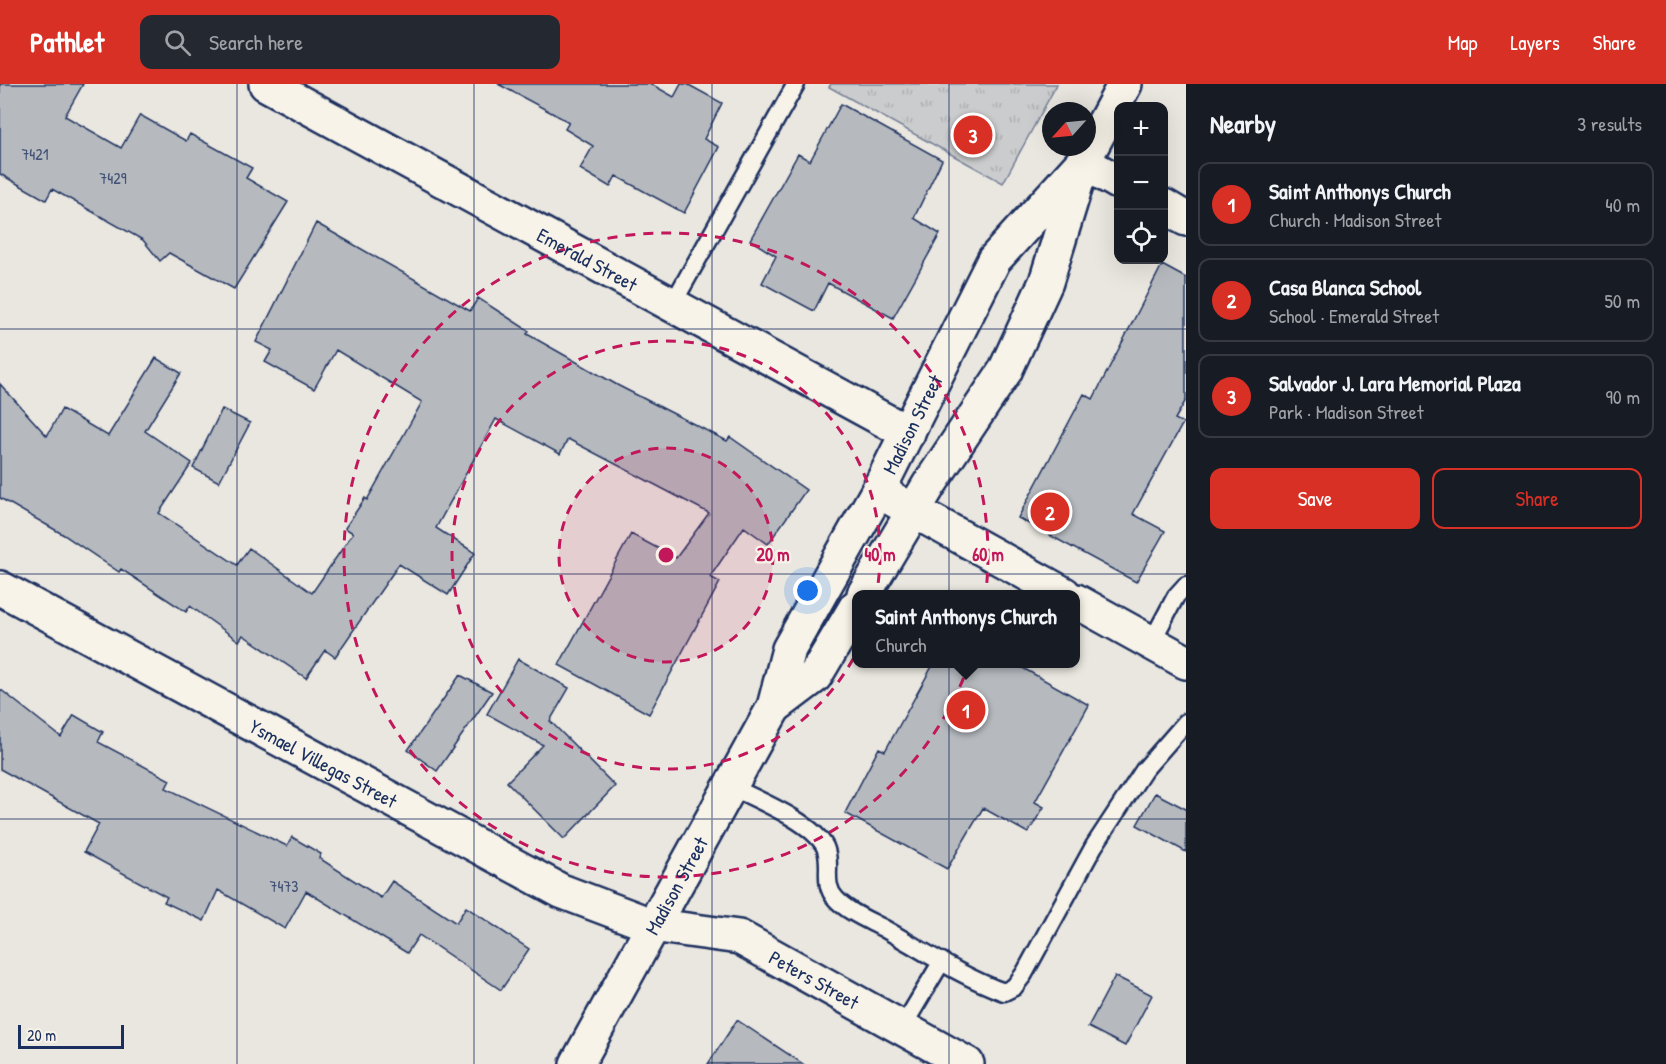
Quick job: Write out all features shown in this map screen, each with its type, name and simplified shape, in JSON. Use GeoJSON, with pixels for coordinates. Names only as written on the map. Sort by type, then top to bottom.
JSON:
{"type":"FeatureCollection","features":[{"type":"Feature","properties":{"kind":"street","name":"Emerald Street"},"geometry":{"type":"LineString","coordinates":[[266,84],[908,432]]}},
{"type":"Feature","properties":{"kind":"street","name":"Madison Street"},"geometry":{"type":"LineString","coordinates":[[866,590],[914,511],[1005,371],[1047,282],[1083,162],[1125,84]]}},
{"type":"Feature","properties":{"kind":"street","name":"Madison Street"},"geometry":{"type":"LineString","coordinates":[[577,1064],[651,925],[774,707],[789,649],[878,491],[994,260],[1083,162]]}},
{"type":"Feature","properties":{"kind":"street"},"geometry":{"type":"LineString","coordinates":[[1083,162],[1114,179]]}},
{"type":"Feature","properties":{"kind":"street"},"geometry":{"type":"LineString","coordinates":[[1168,208],[1186,219]]}},
{"type":"Feature","properties":{"kind":"street"},"geometry":{"type":"LineString","coordinates":[[878,491],[1057,590]]}},
{"type":"Feature","properties":{"kind":"street","name":"Ysmael Villegas Street"},"geometry":{"type":"LineString","coordinates":[[0,588],[561,891],[651,925]]}},
{"type":"Feature","properties":{"kind":"street"},"geometry":{"type":"LineString","coordinates":[[1080,603],[1186,662]]}},
{"type":"Feature","properties":{"kind":"street","name":"Madison Street"},"geometry":{"type":"LineString","coordinates":[[774,707],[815,676],[852,614]]}},
{"type":"Feature","properties":{"kind":"street","name":"Peters Street"},"geometry":{"type":"LineString","coordinates":[[651,925],[739,937],[967,1064]]}},
{"type":"Feature","properties":{"kind":"lane"},"geometry":{"type":"LineString","coordinates":[[672,304],[796,84]]}},
{"type":"Feature","properties":{"kind":"lane"},"geometry":{"type":"LineString","coordinates":[[1151,643],[1176,596],[1186,585]]}},
{"type":"Feature","properties":{"kind":"lane"},"geometry":{"type":"LineString","coordinates":[[730,786],[796,821],[814,835],[825,847],[826,877],[837,900],[942,961],[1004,992],[1014,987],[1036,954],[1094,846],[1144,770],[1186,722]]}},
{"type":"Feature","properties":{"kind":"lane"},"geometry":{"type":"LineString","coordinates":[[902,1028],[942,961]]}},
{"type":"Feature","properties":{"kind":"green space"},"geometry":{"type":"Polygon","coordinates":[[[831,84],[1057,84],[1047,102],[1042,102],[1042,112],[1003,183],[829,87],[831,84]]]}},
{"type":"Feature","properties":{"kind":"building"},"geometry":{"type":"Polygon","coordinates":[[[0,84],[83,84],[65,116],[121,148],[140,115],[186,141],[190,134],[252,168],[246,178],[288,202],[234,289],[169,253],[160,261],[143,240],[52,189],[46,200],[0,174],[0,84]]]}},
{"type":"Feature","properties":{"kind":"building"},"geometry":{"type":"Polygon","coordinates":[[[498,84],[651,84],[674,97],[681,84],[687,84],[722,103],[704,139],[719,147],[684,213],[616,176],[610,187],[580,169],[593,146],[565,129],[569,122],[498,84]]]}},
{"type":"Feature","properties":{"kind":"building"},"geometry":{"type":"Polygon","coordinates":[[[841,104],[942,160],[914,218],[940,234],[893,318],[828,283],[814,311],[762,283],[776,256],[750,240],[798,154],[810,161],[841,104]]]}},
{"type":"Feature","properties":{"kind":"building"},"geometry":{"type":"Polygon","coordinates":[[[316,223],[470,311],[478,298],[529,331],[527,334],[619,386],[727,441],[730,437],[806,490],[768,544],[744,527],[710,577],[720,582],[649,714],[559,665],[631,534],[676,558],[709,513],[568,439],[560,454],[496,419],[436,528],[475,553],[448,595],[399,564],[335,657],[325,650],[306,678],[243,635],[239,641],[190,606],[186,612],[121,569],[119,572],[64,535],[0,498],[0,384],[47,436],[62,409],[108,436],[156,358],[181,373],[145,431],[192,463],[159,513],[237,565],[249,548],[312,593],[353,533],[345,528],[365,498],[367,500],[422,402],[336,350],[314,389],[265,362],[272,350],[256,342],[316,223]]]}},
{"type":"Feature","properties":{"kind":"building"},"geometry":{"type":"Polygon","coordinates":[[[1162,265],[1186,278],[1186,400],[1175,419],[1183,423],[1133,514],[1165,531],[1136,582],[1018,518],[1084,394],[1093,399],[1162,265]]]}},
{"type":"Feature","properties":{"kind":"building"},"geometry":{"type":"Polygon","coordinates":[[[222,409],[250,423],[219,482],[193,468],[222,409]]]}},
{"type":"Feature","properties":{"kind":"building"},"geometry":{"type":"Polygon","coordinates":[[[518,659],[569,688],[550,721],[615,786],[564,839],[507,782],[543,745],[487,714],[518,659]]]}},
{"type":"Feature","properties":{"kind":"building"},"geometry":{"type":"Polygon","coordinates":[[[931,668],[1023,668],[1089,705],[1035,802],[1044,807],[1028,833],[983,808],[947,869],[845,813],[879,748],[885,751],[931,668]]]}},
{"type":"Feature","properties":{"kind":"building"},"geometry":{"type":"Polygon","coordinates":[[[460,675],[492,692],[437,771],[408,750],[460,675]]]}},
{"type":"Feature","properties":{"kind":"building"},"geometry":{"type":"Polygon","coordinates":[[[0,689],[61,737],[74,715],[103,732],[98,742],[170,780],[166,788],[287,846],[292,837],[321,854],[319,858],[381,898],[392,881],[456,923],[466,907],[529,949],[501,990],[419,935],[407,953],[306,891],[285,929],[218,890],[204,921],[164,902],[167,897],[84,852],[99,824],[0,769],[0,689]]]}},
{"type":"Feature","properties":{"kind":"building"},"geometry":{"type":"Polygon","coordinates":[[[1155,793],[1186,809],[1186,852],[1137,825],[1155,793]]]}},
{"type":"Feature","properties":{"kind":"building"},"geometry":{"type":"Polygon","coordinates":[[[1115,976],[1152,995],[1125,1046],[1088,1027],[1115,976]]]}},
{"type":"Feature","properties":{"kind":"building"},"geometry":{"type":"Polygon","coordinates":[[[737,1020],[803,1064],[708,1064],[737,1020]]]}},
{"type":"Feature","properties":{"kind":"place","name":"Salvador J. Lara Memorial Plaza"},"geometry":{"type":"Point","coordinates":[973,135]}},
{"type":"Feature","properties":{"kind":"place","name":"Casa Blanca School"},"geometry":{"type":"Point","coordinates":[1050,512]}},
{"type":"Feature","properties":{"kind":"place","name":"Saint Anthonys Church"},"geometry":{"type":"Point","coordinates":[966,710]}}]}
